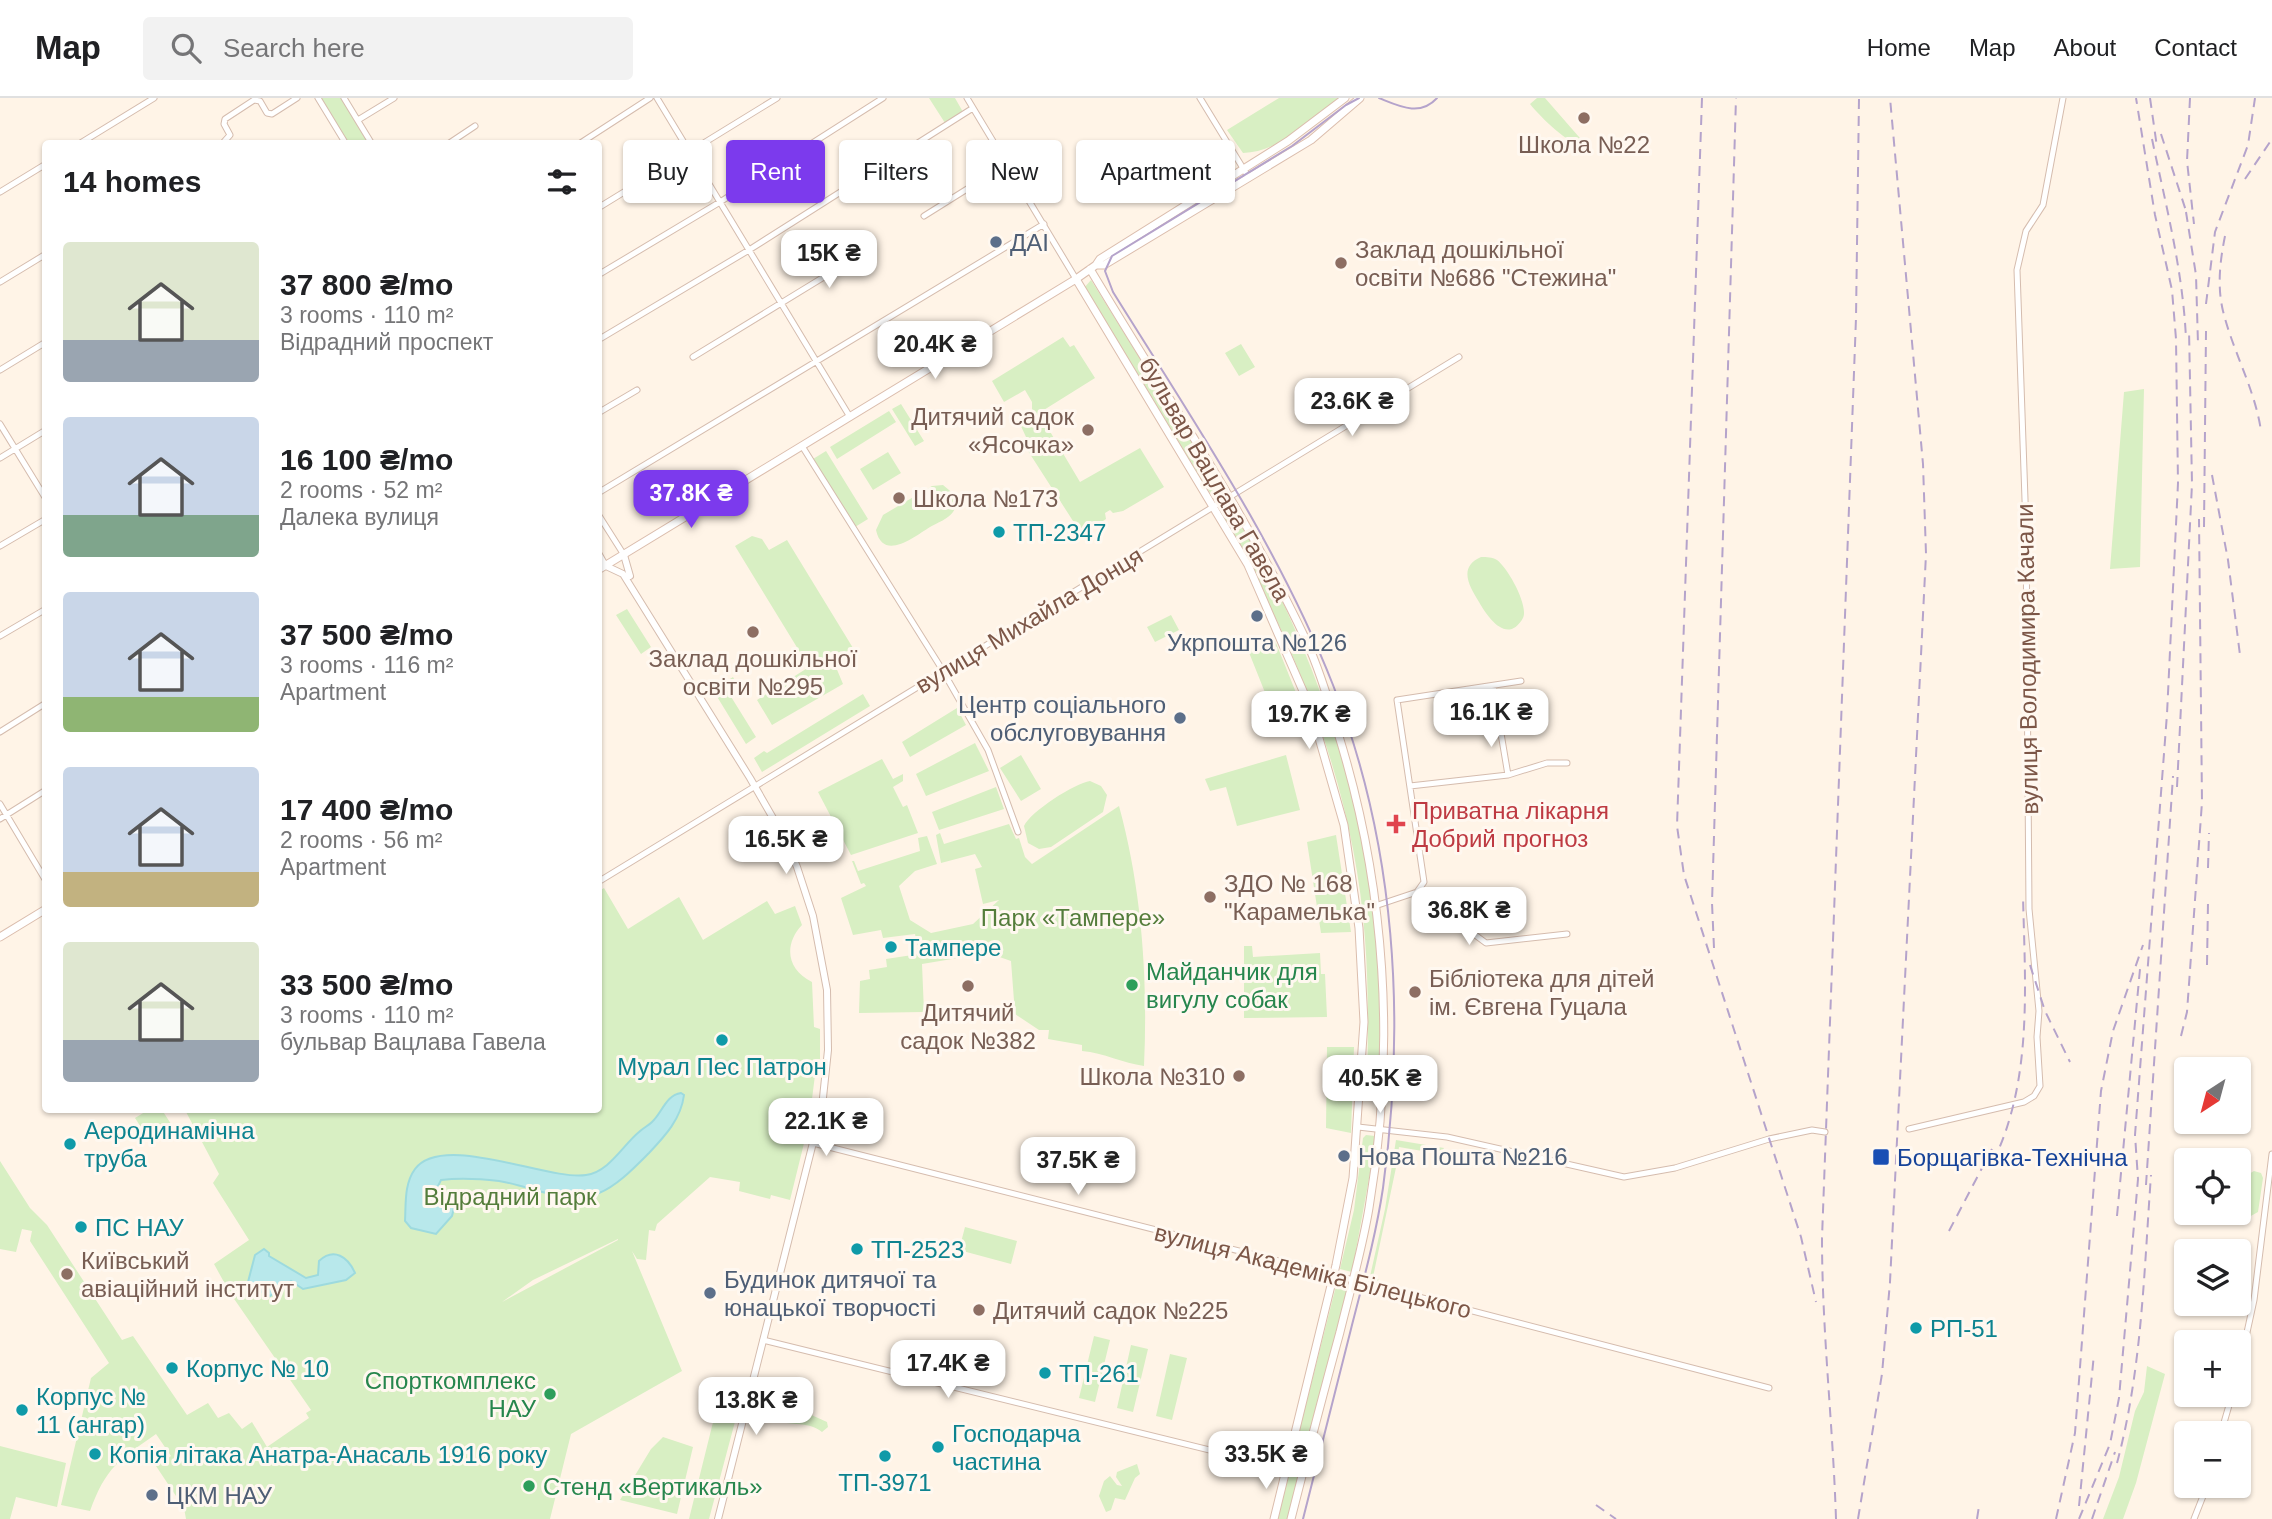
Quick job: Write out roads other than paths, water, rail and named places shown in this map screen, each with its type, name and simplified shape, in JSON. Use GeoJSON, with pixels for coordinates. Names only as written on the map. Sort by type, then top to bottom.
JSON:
{"type":"FeatureCollection","features":[{"type":"Feature","properties":{"kind":"main road"},"geometry":{"type":"LineString","coordinates":[[602,568],[1076,278],[1100,259],[1288,141],[1345,98]]}},
{"type":"Feature","properties":{"kind":"main road"},"geometry":{"type":"LineString","coordinates":[[1093,267],[1104,265],[1311,140],[1360,98]]}},
{"type":"Feature","properties":{"kind":"main road","name":"бульвар Вацлава Гавела"},"geometry":{"type":"LineString","coordinates":[[1093,267],[1264,554],[1306,642],[1328,699],[1351,775],[1378,905],[1384,1021],[1380,1128],[1369,1212],[1291,1519]]}},
{"type":"Feature","properties":{"kind":"main road","name":"бульвар Вацлава Гавела"},"geometry":{"type":"LineString","coordinates":[[1076,278],[1248,565],[1310,707],[1344,825],[1360,942],[1363,1022],[1353,1178],[1334,1275],[1274,1519]]}},
{"type":"Feature","properties":{"kind":"main road"},"geometry":{"type":"LineString","coordinates":[[0,937],[42,911]]}},
{"type":"Feature","properties":{"kind":"street"},"geometry":{"type":"LineString","coordinates":[[86,140],[154,98]]}},
{"type":"Feature","properties":{"kind":"street"},"geometry":{"type":"LineString","coordinates":[[226,140],[230,135],[224,124],[225,119],[254,100],[260,101],[267,113],[272,114],[297,98]]}},
{"type":"Feature","properties":{"kind":"street"},"geometry":{"type":"LineString","coordinates":[[318,98],[344,140]]}},
{"type":"Feature","properties":{"kind":"street"},"geometry":{"type":"LineString","coordinates":[[344,98],[370,140]]}},
{"type":"Feature","properties":{"kind":"street"},"geometry":{"type":"LineString","coordinates":[[358,120],[394,98]]}},
{"type":"Feature","properties":{"kind":"street"},"geometry":{"type":"LineString","coordinates":[[585,140],[650,98]]}},
{"type":"Feature","properties":{"kind":"street"},"geometry":{"type":"LineString","coordinates":[[657,98],[683,140]]}},
{"type":"Feature","properties":{"kind":"street"},"geometry":{"type":"LineString","coordinates":[[709,140],[777,98]]}},
{"type":"Feature","properties":{"kind":"street"},"geometry":{"type":"LineString","coordinates":[[602,273],[720,202],[883,98]]}},
{"type":"Feature","properties":{"kind":"street"},"geometry":{"type":"LineString","coordinates":[[967,98],[992,140]]}},
{"type":"Feature","properties":{"kind":"street"},"geometry":{"type":"LineString","coordinates":[[1199,98],[1249,178]]}},
{"type":"Feature","properties":{"kind":"street","name":"вулиця Володимира Качали"},"geometry":{"type":"LineString","coordinates":[[1909,1129],[2024,1102],[2034,1096],[2040,1086],[2037,1037],[2039,1011],[2029,909],[2026,528],[2017,270],[2026,231],[2043,205],[2063,98]]}},
{"type":"Feature","properties":{"kind":"street"},"geometry":{"type":"LineString","coordinates":[[602,338],[748,250],[973,108]]}},
{"type":"Feature","properties":{"kind":"street"},"geometry":{"type":"LineString","coordinates":[[454,140],[475,126]]}},
{"type":"Feature","properties":{"kind":"street"},"geometry":{"type":"LineString","coordinates":[[0,192],[42,166]]}},
{"type":"Feature","properties":{"kind":"street"},"geometry":{"type":"LineString","coordinates":[[712,189],[850,416]]}},
{"type":"Feature","properties":{"kind":"street"},"geometry":{"type":"LineString","coordinates":[[924,216],[966,190]]}},
{"type":"Feature","properties":{"kind":"street"},"geometry":{"type":"LineString","coordinates":[[602,206],[623,193]]}},
{"type":"Feature","properties":{"kind":"street"},"geometry":{"type":"LineString","coordinates":[[1031,203],[1076,278]]}},
{"type":"Feature","properties":{"kind":"street"},"geometry":{"type":"LineString","coordinates":[[602,491],[1044,224]]}},
{"type":"Feature","properties":{"kind":"street"},"geometry":{"type":"LineString","coordinates":[[692,357],[863,253]]}},
{"type":"Feature","properties":{"kind":"street"},"geometry":{"type":"LineString","coordinates":[[0,282],[42,256]]}},
{"type":"Feature","properties":{"kind":"street"},"geometry":{"type":"LineString","coordinates":[[0,370],[42,344]]}},
{"type":"Feature","properties":{"kind":"street","name":"вулиця Михайла Донця"},"geometry":{"type":"LineString","coordinates":[[602,879],[1459,357]]}},
{"type":"Feature","properties":{"kind":"street"},"geometry":{"type":"LineString","coordinates":[[602,411],[637,390]]}},
{"type":"Feature","properties":{"kind":"street"},"geometry":{"type":"LineString","coordinates":[[0,424],[42,493]]}},
{"type":"Feature","properties":{"kind":"street"},"geometry":{"type":"LineString","coordinates":[[0,458],[42,432]]}},
{"type":"Feature","properties":{"kind":"street"},"geometry":{"type":"LineString","coordinates":[[802,446],[943,671],[988,750],[1018,832]]}},
{"type":"Feature","properties":{"kind":"street"},"geometry":{"type":"LineString","coordinates":[[602,520],[624,555],[627,572],[756,786]]}},
{"type":"Feature","properties":{"kind":"street"},"geometry":{"type":"LineString","coordinates":[[0,546],[42,521]]}},
{"type":"Feature","properties":{"kind":"street"},"geometry":{"type":"LineString","coordinates":[[602,559],[606,566],[623,574],[788,838],[817,919],[827,971],[831,1050],[828,1085],[719,1519]]}},
{"type":"Feature","properties":{"kind":"street"},"geometry":{"type":"LineString","coordinates":[[0,636],[42,611]]}},
{"type":"Feature","properties":{"kind":"street"},"geometry":{"type":"LineString","coordinates":[[1378,905],[1417,892],[1424,882],[1397,699],[1521,681]]}},
{"type":"Feature","properties":{"kind":"street"},"geometry":{"type":"LineString","coordinates":[[1493,686],[1508,775]]}},
{"type":"Feature","properties":{"kind":"street"},"geometry":{"type":"LineString","coordinates":[[0,732],[42,706]]}},
{"type":"Feature","properties":{"kind":"street"},"geometry":{"type":"LineString","coordinates":[[1410,786],[1508,775],[1547,763],[1567,763]]}},
{"type":"Feature","properties":{"kind":"street"},"geometry":{"type":"LineString","coordinates":[[0,819],[42,792]]}},
{"type":"Feature","properties":{"kind":"street"},"geometry":{"type":"LineString","coordinates":[[0,804],[42,874]]}},
{"type":"Feature","properties":{"kind":"street"},"geometry":{"type":"LineString","coordinates":[[1417,892],[1486,943],[1567,934]]}},
{"type":"Feature","properties":{"kind":"street"},"geometry":{"type":"LineString","coordinates":[[1358,1127],[1447,1137],[1624,1177],[1675,1168],[1769,1139],[1812,1130],[1825,1132]]}},
{"type":"Feature","properties":{"kind":"street","name":"вулиця Академіка Білецького"},"geometry":{"type":"LineString","coordinates":[[814,1144],[1769,1388]]}},
{"type":"Feature","properties":{"kind":"street"},"geometry":{"type":"LineString","coordinates":[[2248,1330],[2254,1300],[2272,1154]]}},
{"type":"Feature","properties":{"kind":"street"},"geometry":{"type":"LineString","coordinates":[[765,1340],[1303,1473]]}},
{"type":"Feature","properties":{"kind":"street"},"geometry":{"type":"LineString","coordinates":[[2194,1519],[2202,1498]]}},
{"type":"Feature","properties":{"kind":"water"},"geometry":{"type":"Polygon","coordinates":[[[681,1093],[684,1095],[680,1112],[666,1134],[625,1176],[599,1193],[561,1196],[499,1181],[441,1180],[438,1186],[440,1190],[449,1193],[455,1204],[452,1216],[436,1234],[411,1228],[405,1221],[406,1194],[411,1175],[429,1159],[448,1155],[471,1156],[569,1175],[594,1173],[609,1164],[633,1137],[656,1118],[672,1097],[681,1093]]]}},
{"type":"Feature","properties":{"kind":"water"},"geometry":{"type":"Polygon","coordinates":[[[264,1249],[269,1256],[306,1278],[318,1275],[319,1261],[335,1254],[349,1262],[355,1273],[346,1280],[303,1289],[291,1281],[270,1296],[253,1288],[248,1282],[255,1255],[264,1249]]]}},
{"type":"Feature","properties":{"kind":"tram line"},"geometry":{"type":"LineString","coordinates":[[1303,1519],[1369,1258],[1383,1188],[1394,1061],[1394,997],[1383,870],[1371,807],[1354,746],[1311,633],[1260,533],[1203,435],[1113,292],[1105,271],[1112,256],[1292,146],[1359,98]]}},
{"type":"Feature","properties":{"kind":"tram line"},"geometry":{"type":"LineString","coordinates":[[1379,98],[1409,108],[1424,107],[1437,98]]}},
{"type":"Feature","properties":{"kind":"railway"},"geometry":{"type":"LineString","coordinates":[[1702,98],[1677,826],[1684,875],[1801,1237],[1816,1302]]}},
{"type":"Feature","properties":{"kind":"railway"},"geometry":{"type":"LineString","coordinates":[[1714,948],[1712,903],[1736,98]]}},
{"type":"Feature","properties":{"kind":"railway"},"geometry":{"type":"LineString","coordinates":[[1836,1519],[1822,1238],[1856,318],[1859,98]]}},
{"type":"Feature","properties":{"kind":"railway"},"geometry":{"type":"LineString","coordinates":[[1858,1519],[1882,1374],[1890,1282],[1926,554],[1923,464],[1890,98]]}},
{"type":"Feature","properties":{"kind":"railway"},"geometry":{"type":"LineString","coordinates":[[2079,1519],[2110,1444],[2119,1398],[2138,1179],[2135,1135],[2167,714],[2178,483],[2176,339],[2172,290],[2155,215],[2136,98]]}},
{"type":"Feature","properties":{"kind":"railway"},"geometry":{"type":"LineString","coordinates":[[2150,98],[2157,147]]}},
{"type":"Feature","properties":{"kind":"railway"},"geometry":{"type":"LineString","coordinates":[[2190,98],[2187,161],[2194,224]]}},
{"type":"Feature","properties":{"kind":"railway"},"geometry":{"type":"LineString","coordinates":[[2206,304],[2215,232],[2248,145],[2255,98]]}},
{"type":"Feature","properties":{"kind":"railway"},"geometry":{"type":"LineString","coordinates":[[2161,134],[2187,214]]}},
{"type":"Feature","properties":{"kind":"railway"},"geometry":{"type":"LineString","coordinates":[[2152,139],[2178,264],[2186,339]]}},
{"type":"Feature","properties":{"kind":"railway"},"geometry":{"type":"LineString","coordinates":[[2245,179],[2272,139]]}},
{"type":"Feature","properties":{"kind":"railway"},"geometry":{"type":"LineString","coordinates":[[2186,212],[2196,275],[2198,344]]}},
{"type":"Feature","properties":{"kind":"railway"},"geometry":{"type":"LineString","coordinates":[[2225,236],[2220,274],[2221,302],[2254,400],[2261,431]]}},
{"type":"Feature","properties":{"kind":"railway"},"geometry":{"type":"LineString","coordinates":[[2177,787],[2192,484],[2189,329]]}},
{"type":"Feature","properties":{"kind":"railway"},"geometry":{"type":"LineString","coordinates":[[2204,527],[2206,331]]}},
{"type":"Feature","properties":{"kind":"railway"},"geometry":{"type":"LineString","coordinates":[[2212,475],[2228,560],[2240,655]]}},
{"type":"Feature","properties":{"kind":"railway"},"geometry":{"type":"LineString","coordinates":[[2181,1036],[2187,1012],[2202,802],[2199,519]]}},
{"type":"Feature","properties":{"kind":"railway"},"geometry":{"type":"LineString","coordinates":[[2146,1185],[2173,776]]}},
{"type":"Feature","properties":{"kind":"railway"},"geometry":{"type":"LineString","coordinates":[[2208,868],[2209,833]]}},
{"type":"Feature","properties":{"kind":"railway"},"geometry":{"type":"LineString","coordinates":[[1993,1162],[2006,1131],[2021,1065],[2025,998],[2023,896]]}},
{"type":"Feature","properties":{"kind":"railway"},"geometry":{"type":"LineString","coordinates":[[2207,965],[2208,902]]}},
{"type":"Feature","properties":{"kind":"railway"},"geometry":{"type":"LineString","coordinates":[[2056,1519],[2075,1433],[2101,1091],[2113,1031],[2143,945]]}},
{"type":"Feature","properties":{"kind":"railway"},"geometry":{"type":"LineString","coordinates":[[2030,965],[2045,1011],[2070,1062]]}},
{"type":"Feature","properties":{"kind":"railway"},"geometry":{"type":"LineString","coordinates":[[2117,1216],[2140,969]]}},
{"type":"Feature","properties":{"kind":"railway"},"geometry":{"type":"LineString","coordinates":[[1949,1231],[1992,1149]]}},
{"type":"Feature","properties":{"kind":"railway"},"geometry":{"type":"LineString","coordinates":[[2117,1463],[2137,1356],[2151,1175]]}},
{"type":"Feature","properties":{"kind":"railway"},"geometry":{"type":"LineString","coordinates":[[2079,1506],[2094,1354]]}},
{"type":"Feature","properties":{"kind":"railway"},"geometry":{"type":"LineString","coordinates":[[2092,1519],[2115,1452]]}},
{"type":"Feature","properties":{"kind":"railway"},"geometry":{"type":"LineString","coordinates":[[1596,1505],[1616,1519]]}},
{"type":"Feature","properties":{"kind":"railway"},"geometry":{"type":"LineString","coordinates":[[1977,1519],[1979,1506]]}},
{"type":"Feature","properties":{"kind":"place","name":"Школа №22"},"geometry":{"type":"Point","coordinates":[1584,118]}},
{"type":"Feature","properties":{"kind":"place","name":"ДАІ"},"geometry":{"type":"Point","coordinates":[996,242]}},
{"type":"Feature","properties":{"kind":"place","name":"Заклад дошкільної освіти №686 \"Стежина\""},"geometry":{"type":"Point","coordinates":[1341,263]}},
{"type":"Feature","properties":{"kind":"place","name":"Дитячий садок «Ясочка»"},"geometry":{"type":"Point","coordinates":[1088,430]}},
{"type":"Feature","properties":{"kind":"place","name":"Школа №173"},"geometry":{"type":"Point","coordinates":[899,498]}},
{"type":"Feature","properties":{"kind":"place","name":"ТП-2347"},"geometry":{"type":"Point","coordinates":[999,532]}},
{"type":"Feature","properties":{"kind":"place","name":"Укрпошта №126"},"geometry":{"type":"Point","coordinates":[1257,616]}},
{"type":"Feature","properties":{"kind":"place","name":"Заклад дошкільної освіти №295"},"geometry":{"type":"Point","coordinates":[753,632]}},
{"type":"Feature","properties":{"kind":"place","name":"Центр соціального обслуговування"},"geometry":{"type":"Point","coordinates":[1180,718]}},
{"type":"Feature","properties":{"kind":"place","name":"Приватна лікарня Добрий прогноз"},"geometry":{"type":"Point","coordinates":[1396,824]}},
{"type":"Feature","properties":{"kind":"place","name":"ЗДО № 168 \"Карамелька\""},"geometry":{"type":"Point","coordinates":[1210,897]}},
{"type":"Feature","properties":{"kind":"place","name":"Тампере"},"geometry":{"type":"Point","coordinates":[891,947]}},
{"type":"Feature","properties":{"kind":"place","name":"Майданчик для вигулу собак"},"geometry":{"type":"Point","coordinates":[1132,985]}},
{"type":"Feature","properties":{"kind":"place","name":"Дитячий садок №382"},"geometry":{"type":"Point","coordinates":[968,986]}},
{"type":"Feature","properties":{"kind":"place","name":"Бібліотека для дітей ім. Євгена Гуцала"},"geometry":{"type":"Point","coordinates":[1415,992]}},
{"type":"Feature","properties":{"kind":"place","name":"Мурал Пес Патрон"},"geometry":{"type":"Point","coordinates":[722,1040]}},
{"type":"Feature","properties":{"kind":"place","name":"Школа №310"},"geometry":{"type":"Point","coordinates":[1239,1076]}},
{"type":"Feature","properties":{"kind":"place","name":"Аеродинамічна труба"},"geometry":{"type":"Point","coordinates":[70,1144]}},
{"type":"Feature","properties":{"kind":"place","name":"Нова Пошта №216"},"geometry":{"type":"Point","coordinates":[1344,1156]}},
{"type":"Feature","properties":{"kind":"place","name":"Борщагівка-Технічна"},"geometry":{"type":"Point","coordinates":[1881,1157]}},
{"type":"Feature","properties":{"kind":"place","name":"ПС НАУ"},"geometry":{"type":"Point","coordinates":[81,1227]}},
{"type":"Feature","properties":{"kind":"place","name":"ТП-2523"},"geometry":{"type":"Point","coordinates":[857,1249]}},
{"type":"Feature","properties":{"kind":"place","name":"Київський авіаційний інститут"},"geometry":{"type":"Point","coordinates":[67,1274]}},
{"type":"Feature","properties":{"kind":"place","name":"Будинок дитячої та юнацької творчості"},"geometry":{"type":"Point","coordinates":[710,1293]}},
{"type":"Feature","properties":{"kind":"place","name":"Дитячий садок №225"},"geometry":{"type":"Point","coordinates":[979,1310]}},
{"type":"Feature","properties":{"kind":"place","name":"РП-51"},"geometry":{"type":"Point","coordinates":[1916,1328]}},
{"type":"Feature","properties":{"kind":"place","name":"Корпус № 10"},"geometry":{"type":"Point","coordinates":[172,1368]}},
{"type":"Feature","properties":{"kind":"place","name":"ТП-261"},"geometry":{"type":"Point","coordinates":[1045,1373]}},
{"type":"Feature","properties":{"kind":"place","name":"Спорткомплекс НАУ"},"geometry":{"type":"Point","coordinates":[550,1394]}},
{"type":"Feature","properties":{"kind":"place","name":"Корпус № 11 (ангар)"},"geometry":{"type":"Point","coordinates":[22,1410]}},
{"type":"Feature","properties":{"kind":"place","name":"Господарча частина"},"geometry":{"type":"Point","coordinates":[938,1447]}},
{"type":"Feature","properties":{"kind":"place","name":"Копія літака Анатра-Анасаль 1916 року"},"geometry":{"type":"Point","coordinates":[95,1454]}},
{"type":"Feature","properties":{"kind":"place","name":"ТП-3971"},"geometry":{"type":"Point","coordinates":[885,1456]}},
{"type":"Feature","properties":{"kind":"place","name":"Стенд «Вертикаль»"},"geometry":{"type":"Point","coordinates":[529,1486]}},
{"type":"Feature","properties":{"kind":"place","name":"ЦКМ НАУ"},"geometry":{"type":"Point","coordinates":[152,1495]}},
{"type":"Feature","properties":{"kind":"park label","name":"Парк «Тампере»"},"geometry":{"type":"Point","coordinates":[1073,917]}},
{"type":"Feature","properties":{"kind":"park label","name":"Відрадний парк"},"geometry":{"type":"Point","coordinates":[510,1196]}}]}
